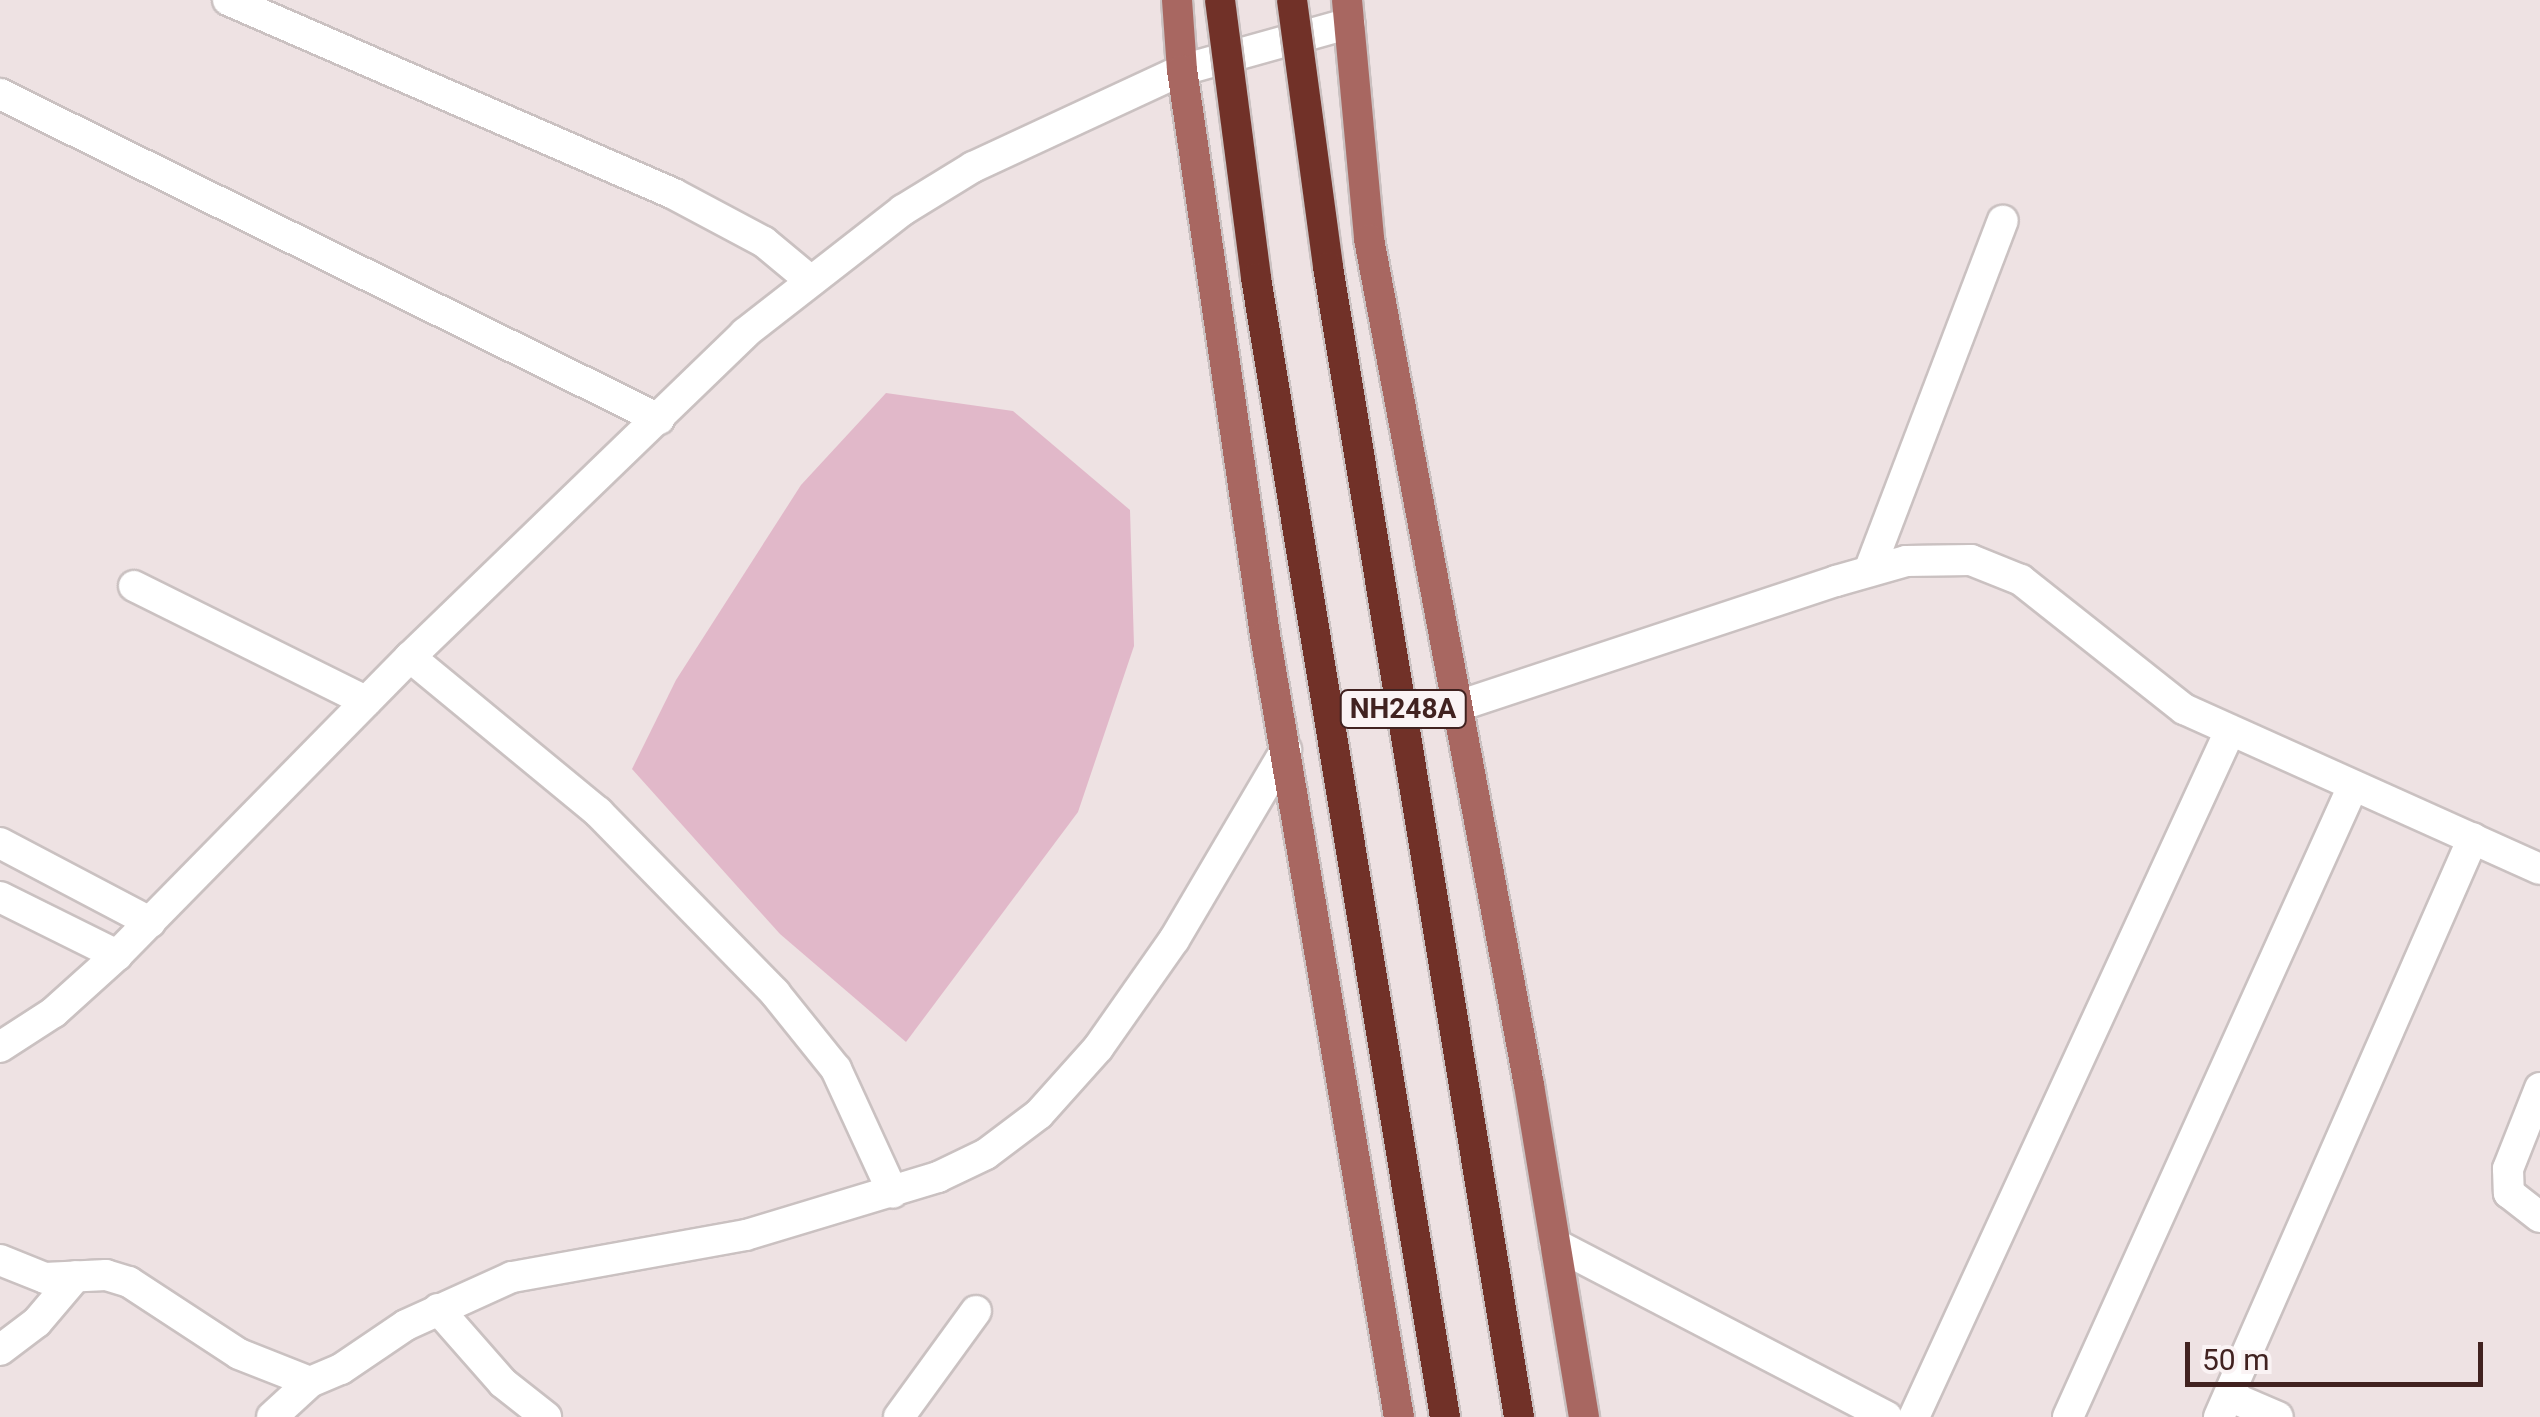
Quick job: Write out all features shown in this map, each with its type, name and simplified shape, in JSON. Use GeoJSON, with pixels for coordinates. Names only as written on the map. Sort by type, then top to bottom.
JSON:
{"type":"FeatureCollection","features":[{"type":"Feature","properties":{"kind":"highway","name":"NH248A"},"geometry":{"type":"LineString","coordinates":[[1220,0],[1256,278],[1445,1417]]}},
{"type":"Feature","properties":{"kind":"highway","name":"NH248A"},"geometry":{"type":"LineString","coordinates":[[1292,0],[1328,267],[1519,1417]]}},
{"type":"Feature","properties":{"kind":"main road"},"geometry":{"type":"LineString","coordinates":[[1178,0],[1182,70],[1286,750],[1399,1417]]}},
{"type":"Feature","properties":{"kind":"main road"},"geometry":{"type":"LineString","coordinates":[[1348,12],[1369,239],[1584,1417]]}},
{"type":"Feature","properties":{"kind":"street"},"geometry":{"type":"LineString","coordinates":[[228,0],[674,194],[764,242],[810,281]]}},
{"type":"Feature","properties":{"kind":"street"},"geometry":{"type":"LineString","coordinates":[[0,1047],[54,1012],[117,955],[410,657],[745,333],[810,281],[942,184],[1182,70],[1348,12]]}},
{"type":"Feature","properties":{"kind":"street"},"geometry":{"type":"LineString","coordinates":[[0,94],[659,419]]}},
{"type":"Feature","properties":{"kind":"street"},"geometry":{"type":"LineString","coordinates":[[1869,572],[2003,221]]}},
{"type":"Feature","properties":{"kind":"street"},"geometry":{"type":"LineString","coordinates":[[1455,707],[1869,572],[1944,558],[2000,567],[2132,673],[2230,733],[2540,869]]}},
{"type":"Feature","properties":{"kind":"street"},"geometry":{"type":"LineString","coordinates":[[134,586],[366,701]]}},
{"type":"Feature","properties":{"kind":"street"},"geometry":{"type":"LineString","coordinates":[[410,657],[598,812],[775,993],[836,1068],[893,1193]]}},
{"type":"Feature","properties":{"kind":"street"},"geometry":{"type":"LineString","coordinates":[[1914,1417],[2230,733]]}},
{"type":"Feature","properties":{"kind":"street"},"geometry":{"type":"LineString","coordinates":[[272,1417],[310,1382],[438,1308],[554,1266],[746,1235],[893,1193],[986,1154],[1039,1114],[1098,1048],[1174,940],[1286,750]]}},
{"type":"Feature","properties":{"kind":"street"},"geometry":{"type":"LineString","coordinates":[[2068,1417],[2353,786]]}},
{"type":"Feature","properties":{"kind":"street"},"geometry":{"type":"LineString","coordinates":[[2278,1417],[2224,1406],[2473,838]]}},
{"type":"Feature","properties":{"kind":"street"},"geometry":{"type":"LineString","coordinates":[[0,843],[150,922]]}},
{"type":"Feature","properties":{"kind":"street"},"geometry":{"type":"LineString","coordinates":[[0,897],[117,955]]}},
{"type":"Feature","properties":{"kind":"street"},"geometry":{"type":"LineString","coordinates":[[2540,1088],[2508,1169],[2509,1193],[2540,1217]]}},
{"type":"Feature","properties":{"kind":"street"},"geometry":{"type":"LineString","coordinates":[[1555,1244],[1886,1417]]}},
{"type":"Feature","properties":{"kind":"street"},"geometry":{"type":"LineString","coordinates":[[0,1260],[45,1278],[76,1276],[129,1282],[239,1354],[310,1382]]}},
{"type":"Feature","properties":{"kind":"street"},"geometry":{"type":"LineString","coordinates":[[0,1350],[38,1322],[76,1276]]}},
{"type":"Feature","properties":{"kind":"street"},"geometry":{"type":"LineString","coordinates":[[438,1308],[503,1384],[546,1417]]}},
{"type":"Feature","properties":{"kind":"street"},"geometry":{"type":"LineString","coordinates":[[899,1417],[976,1311]]}},
{"type":"Feature","properties":{"kind":"shaded area"},"geometry":{"type":"Polygon","coordinates":[[[886,393],[1013,411],[1130,510],[1134,646],[1078,812],[906,1042],[780,934],[632,769],[676,680],[801,485],[886,393]]]}}]}
